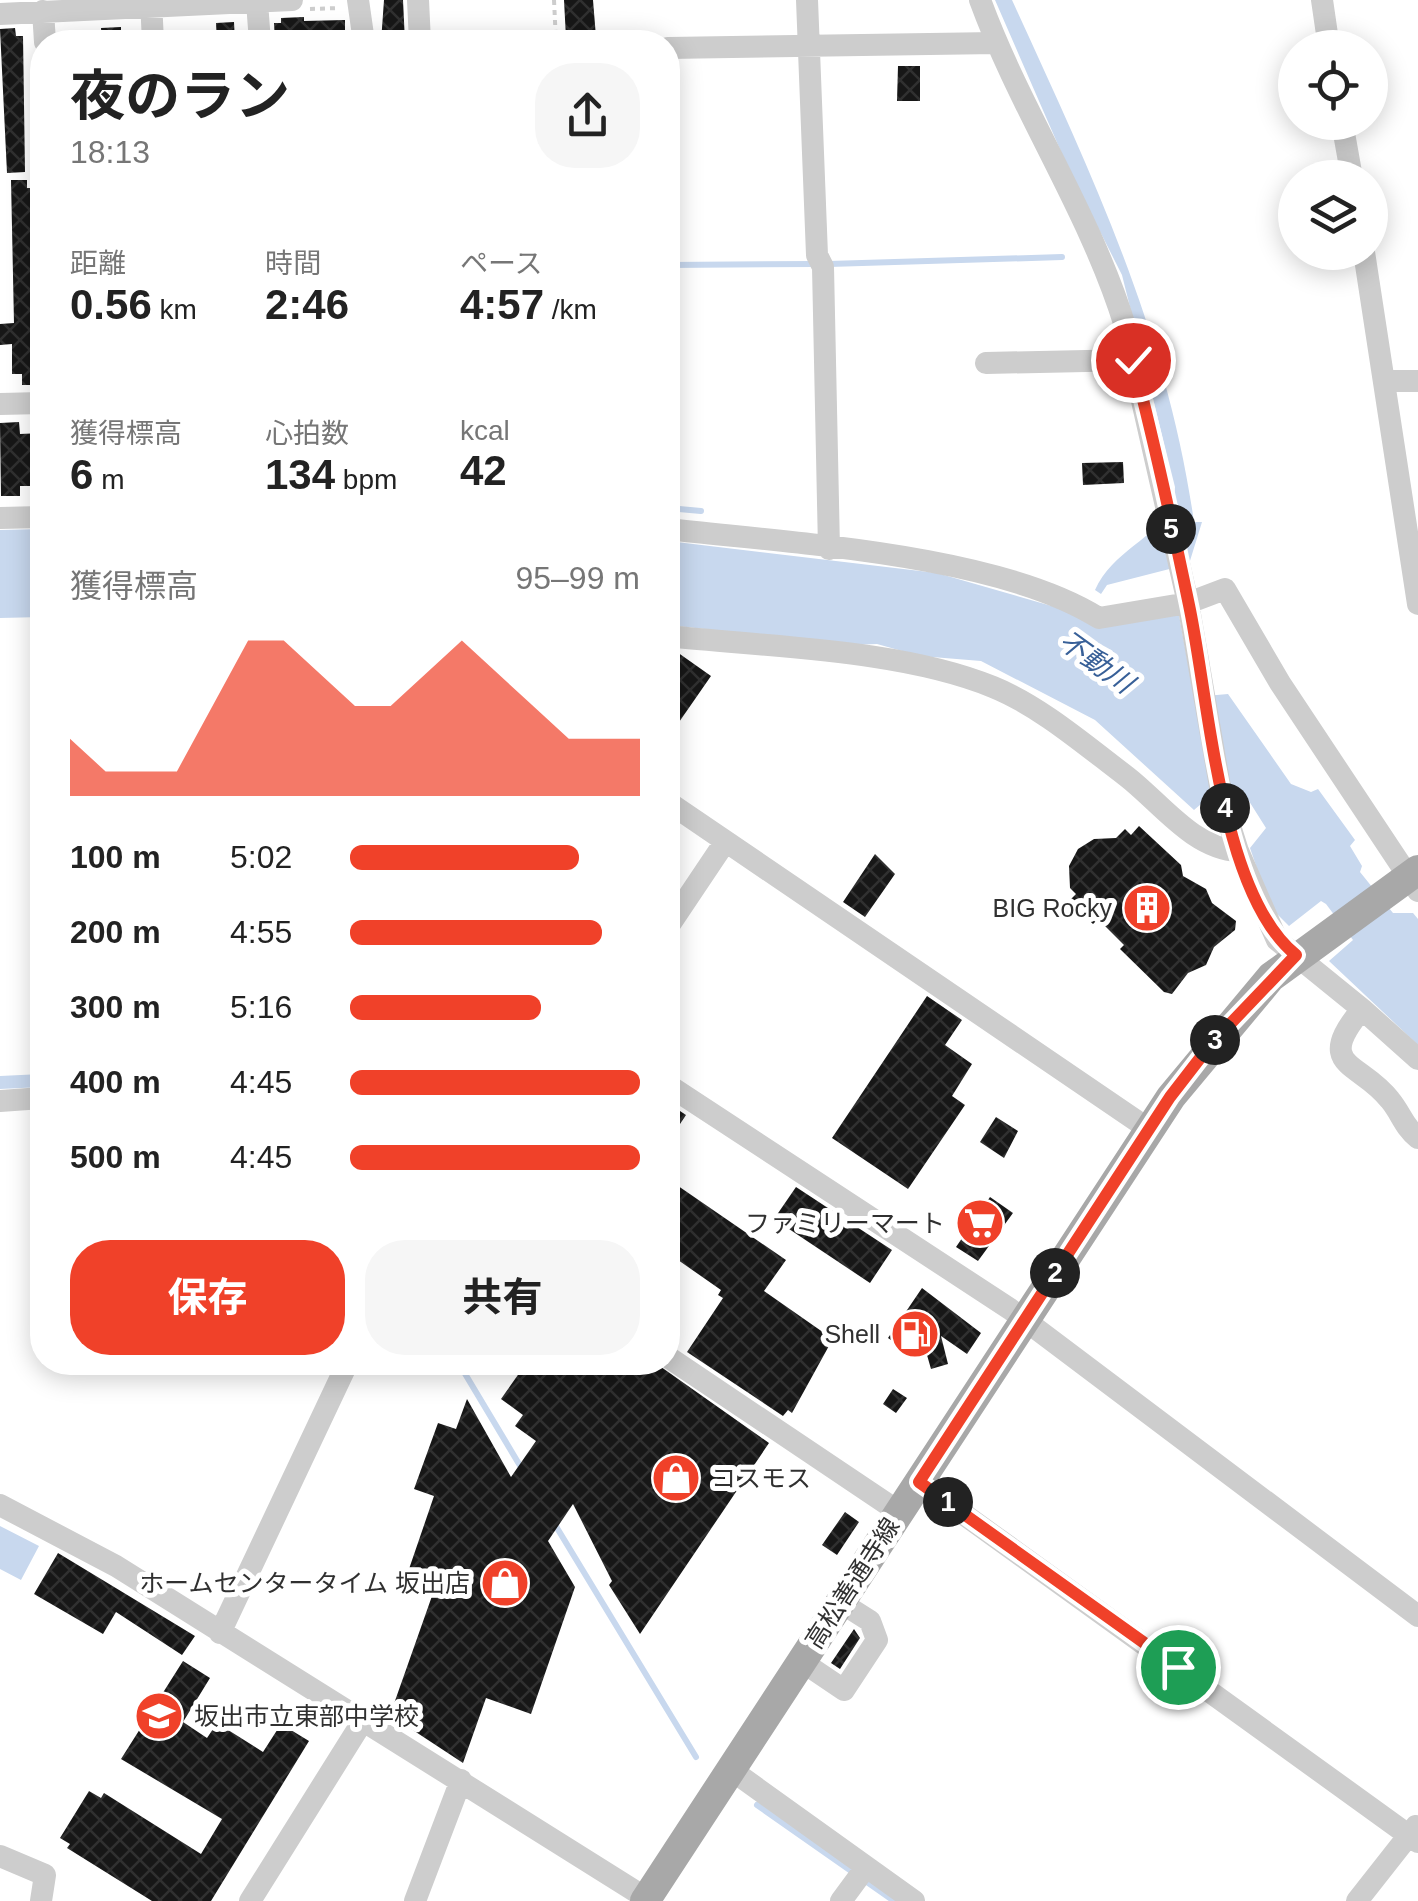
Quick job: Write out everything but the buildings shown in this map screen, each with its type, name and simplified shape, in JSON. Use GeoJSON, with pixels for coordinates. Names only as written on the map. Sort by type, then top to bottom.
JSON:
{"type":"FeatureCollection","features":[{"type":"Feature","properties":{"kind":"main road","name":"高松善通寺線"},"geometry":{"type":"LineString","coordinates":[[645,1900],[1024,1320],[1211,1044],[1296,955],[1383,894],[1415,879]]}},
{"type":"Feature","properties":{"kind":"street"},"geometry":{"type":"LineString","coordinates":[[0,14],[151,3],[292,0]]}},
{"type":"Feature","properties":{"kind":"street"},"geometry":{"type":"LineString","coordinates":[[358,0],[362,30]]}},
{"type":"Feature","properties":{"kind":"street"},"geometry":{"type":"LineString","coordinates":[[418,0],[419,30]]}},
{"type":"Feature","properties":{"kind":"street"},"geometry":{"type":"LineString","coordinates":[[807,0],[818,255],[823,267],[829,549]]}},
{"type":"Feature","properties":{"kind":"street"},"geometry":{"type":"LineString","coordinates":[[980,0],[996,43],[1111,281],[1188,602],[1224,804],[1268,925],[1296,955],[1418,1058]]}},
{"type":"Feature","properties":{"kind":"street"},"geometry":{"type":"LineString","coordinates":[[1322,0],[1327,30]]}},
{"type":"Feature","properties":{"kind":"street"},"geometry":{"type":"LineString","coordinates":[[257,2],[259,30]]}},
{"type":"Feature","properties":{"kind":"street"},"geometry":{"type":"LineString","coordinates":[[151,3],[152,30]]}},
{"type":"Feature","properties":{"kind":"street"},"geometry":{"type":"LineString","coordinates":[[44,12],[45,30]]}},
{"type":"Feature","properties":{"kind":"street"},"geometry":{"type":"LineString","coordinates":[[680,48],[996,43]]}},
{"type":"Feature","properties":{"kind":"street"},"geometry":{"type":"LineString","coordinates":[[1367,270],[1418,604]]}},
{"type":"Feature","properties":{"kind":"street"},"geometry":{"type":"LineString","coordinates":[[986,363],[1133,360]]}},
{"type":"Feature","properties":{"kind":"street"},"geometry":{"type":"LineString","coordinates":[[1384,381],[1418,381]]}},
{"type":"Feature","properties":{"kind":"street"},"geometry":{"type":"LineString","coordinates":[[0,404],[30,403]]}},
{"type":"Feature","properties":{"kind":"street"},"geometry":{"type":"LineString","coordinates":[[0,518],[30,518]]}},
{"type":"Feature","properties":{"kind":"street"},"geometry":{"type":"LineString","coordinates":[[680,531],[944,565],[1062,595],[1099,618],[1188,602],[1225,589],[1280,683],[1415,879]]}},
{"type":"Feature","properties":{"kind":"street"},"geometry":{"type":"LineString","coordinates":[[680,637],[853,656],[948,672],[993,687],[1028,705],[1128,778],[1184,826],[1222,850],[1238,851]]}},
{"type":"Feature","properties":{"kind":"street"},"geometry":{"type":"LineString","coordinates":[[680,810],[1150,1130]]}},
{"type":"Feature","properties":{"kind":"street"},"geometry":{"type":"LineString","coordinates":[[680,910],[725,842]]}},
{"type":"Feature","properties":{"kind":"street"},"geometry":{"type":"LineString","coordinates":[[1362,1009],[1348,1026],[1340,1056],[1390,1099],[1406,1129],[1418,1138]]}},
{"type":"Feature","properties":{"kind":"street"},"geometry":{"type":"LineString","coordinates":[[680,1093],[1024,1320],[1418,1616]]}},
{"type":"Feature","properties":{"kind":"street"},"geometry":{"type":"LineString","coordinates":[[0,1101],[30,1099]]}},
{"type":"Feature","properties":{"kind":"street"},"geometry":{"type":"LineString","coordinates":[[680,1365],[899,1512]]}},
{"type":"Feature","properties":{"kind":"street"},"geometry":{"type":"LineString","coordinates":[[220,1632],[342,1375]]}},
{"type":"Feature","properties":{"kind":"street"},"geometry":{"type":"LineString","coordinates":[[919,1482],[1415,1834],[1357,1901]]}},
{"type":"Feature","properties":{"kind":"street"},"geometry":{"type":"LineString","coordinates":[[0,1505],[116,1566],[461,1780],[645,1900]]}},
{"type":"Feature","properties":{"kind":"street"},"geometry":{"type":"LineString","coordinates":[[801,1661],[844,1690],[877,1640],[870,1621],[840,1602]]}},
{"type":"Feature","properties":{"kind":"street"},"geometry":{"type":"LineString","coordinates":[[250,1901],[364,1719]]}},
{"type":"Feature","properties":{"kind":"street"},"geometry":{"type":"LineString","coordinates":[[730,1768],[856,1881],[914,1901]]}},
{"type":"Feature","properties":{"kind":"street"},"geometry":{"type":"LineString","coordinates":[[415,1901],[461,1780]]}},
{"type":"Feature","properties":{"kind":"street"},"geometry":{"type":"LineString","coordinates":[[0,1856],[45,1875],[40,1901]]}},
{"type":"Feature","properties":{"kind":"path"},"geometry":{"type":"LineString","coordinates":[[554,0],[555,30]]}},
{"type":"Feature","properties":{"kind":"water"},"geometry":{"type":"Polygon","coordinates":[[[995,0],[1012,0],[1122,254],[1165,384],[1194,522],[1202,522],[1189,564],[1107,585],[1101,594],[1095,590],[1104,574],[1165,517],[1175,487],[1122,275],[1069,170],[995,0]]]}},
{"type":"Feature","properties":{"kind":"water"},"geometry":{"type":"Polygon","coordinates":[[[30,529],[30,617],[0,618],[0,530],[30,529]]]}},
{"type":"Feature","properties":{"kind":"water","name":"不動川"},"geometry":{"type":"Polygon","coordinates":[[[680,542],[937,573],[1062,609],[1179,615],[1194,697],[1228,694],[1291,784],[1311,792],[1318,789],[1355,840],[1350,846],[1362,866],[1360,872],[1393,913],[1413,913],[1418,919],[1418,1045],[1329,961],[1353,940],[1326,904],[1321,901],[1289,926],[1270,907],[1250,848],[1266,828],[1242,790],[1214,805],[1207,799],[1194,810],[1095,720],[981,661],[920,656],[877,644],[850,645],[680,626],[680,542]]]}},
{"type":"Feature","properties":{"kind":"water"},"geometry":{"type":"Polygon","coordinates":[[[30,1075],[30,1088],[0,1089],[0,1076],[30,1075]]]}},
{"type":"Feature","properties":{"kind":"water"},"geometry":{"type":"Polygon","coordinates":[[[0,1526],[39,1546],[21,1580],[0,1569],[0,1526]]]}},
{"type":"Feature","properties":{"kind":"waterway"},"geometry":{"type":"LineString","coordinates":[[829,264],[1062,257]]}},
{"type":"Feature","properties":{"kind":"waterway"},"geometry":{"type":"LineString","coordinates":[[680,265],[814,264]]}},
{"type":"Feature","properties":{"kind":"waterway"},"geometry":{"type":"LineString","coordinates":[[680,509],[701,511]]}},
{"type":"Feature","properties":{"kind":"waterway"},"geometry":{"type":"LineString","coordinates":[[466,1375],[522,1469]]}},
{"type":"Feature","properties":{"kind":"waterway"},"geometry":{"type":"LineString","coordinates":[[554,1523],[696,1757]]}},
{"type":"Feature","properties":{"kind":"waterway"},"geometry":{"type":"LineString","coordinates":[[757,1805],[894,1901]]}},
{"type":"Feature","properties":{"kind":"place","name":"BIG Rocky"},"geometry":{"type":"Point","coordinates":[1147,908]}},
{"type":"Feature","properties":{"kind":"place","name":"ファミリーマート"},"geometry":{"type":"Point","coordinates":[980,1223]}},
{"type":"Feature","properties":{"kind":"place","name":"Shell"},"geometry":{"type":"Point","coordinates":[915,1334]}},
{"type":"Feature","properties":{"kind":"place","name":"コスモス"},"geometry":{"type":"Point","coordinates":[676,1478]}},
{"type":"Feature","properties":{"kind":"place","name":"ホームセンタータイム 坂出店"},"geometry":{"type":"Point","coordinates":[505,1583]}},
{"type":"Feature","properties":{"kind":"place","name":"坂出市立東部中学校"},"geometry":{"type":"Point","coordinates":[159,1716]}},
{"type":"Feature","properties":{"kind":"route"},"geometry":{"type":"LineString","coordinates":[[1133,360],[1188,602],[1224,804],[1268,925],[1277,940],[1296,955],[1211,1044],[1170,1097],[919,1482],[1178,1667]]}}]}
